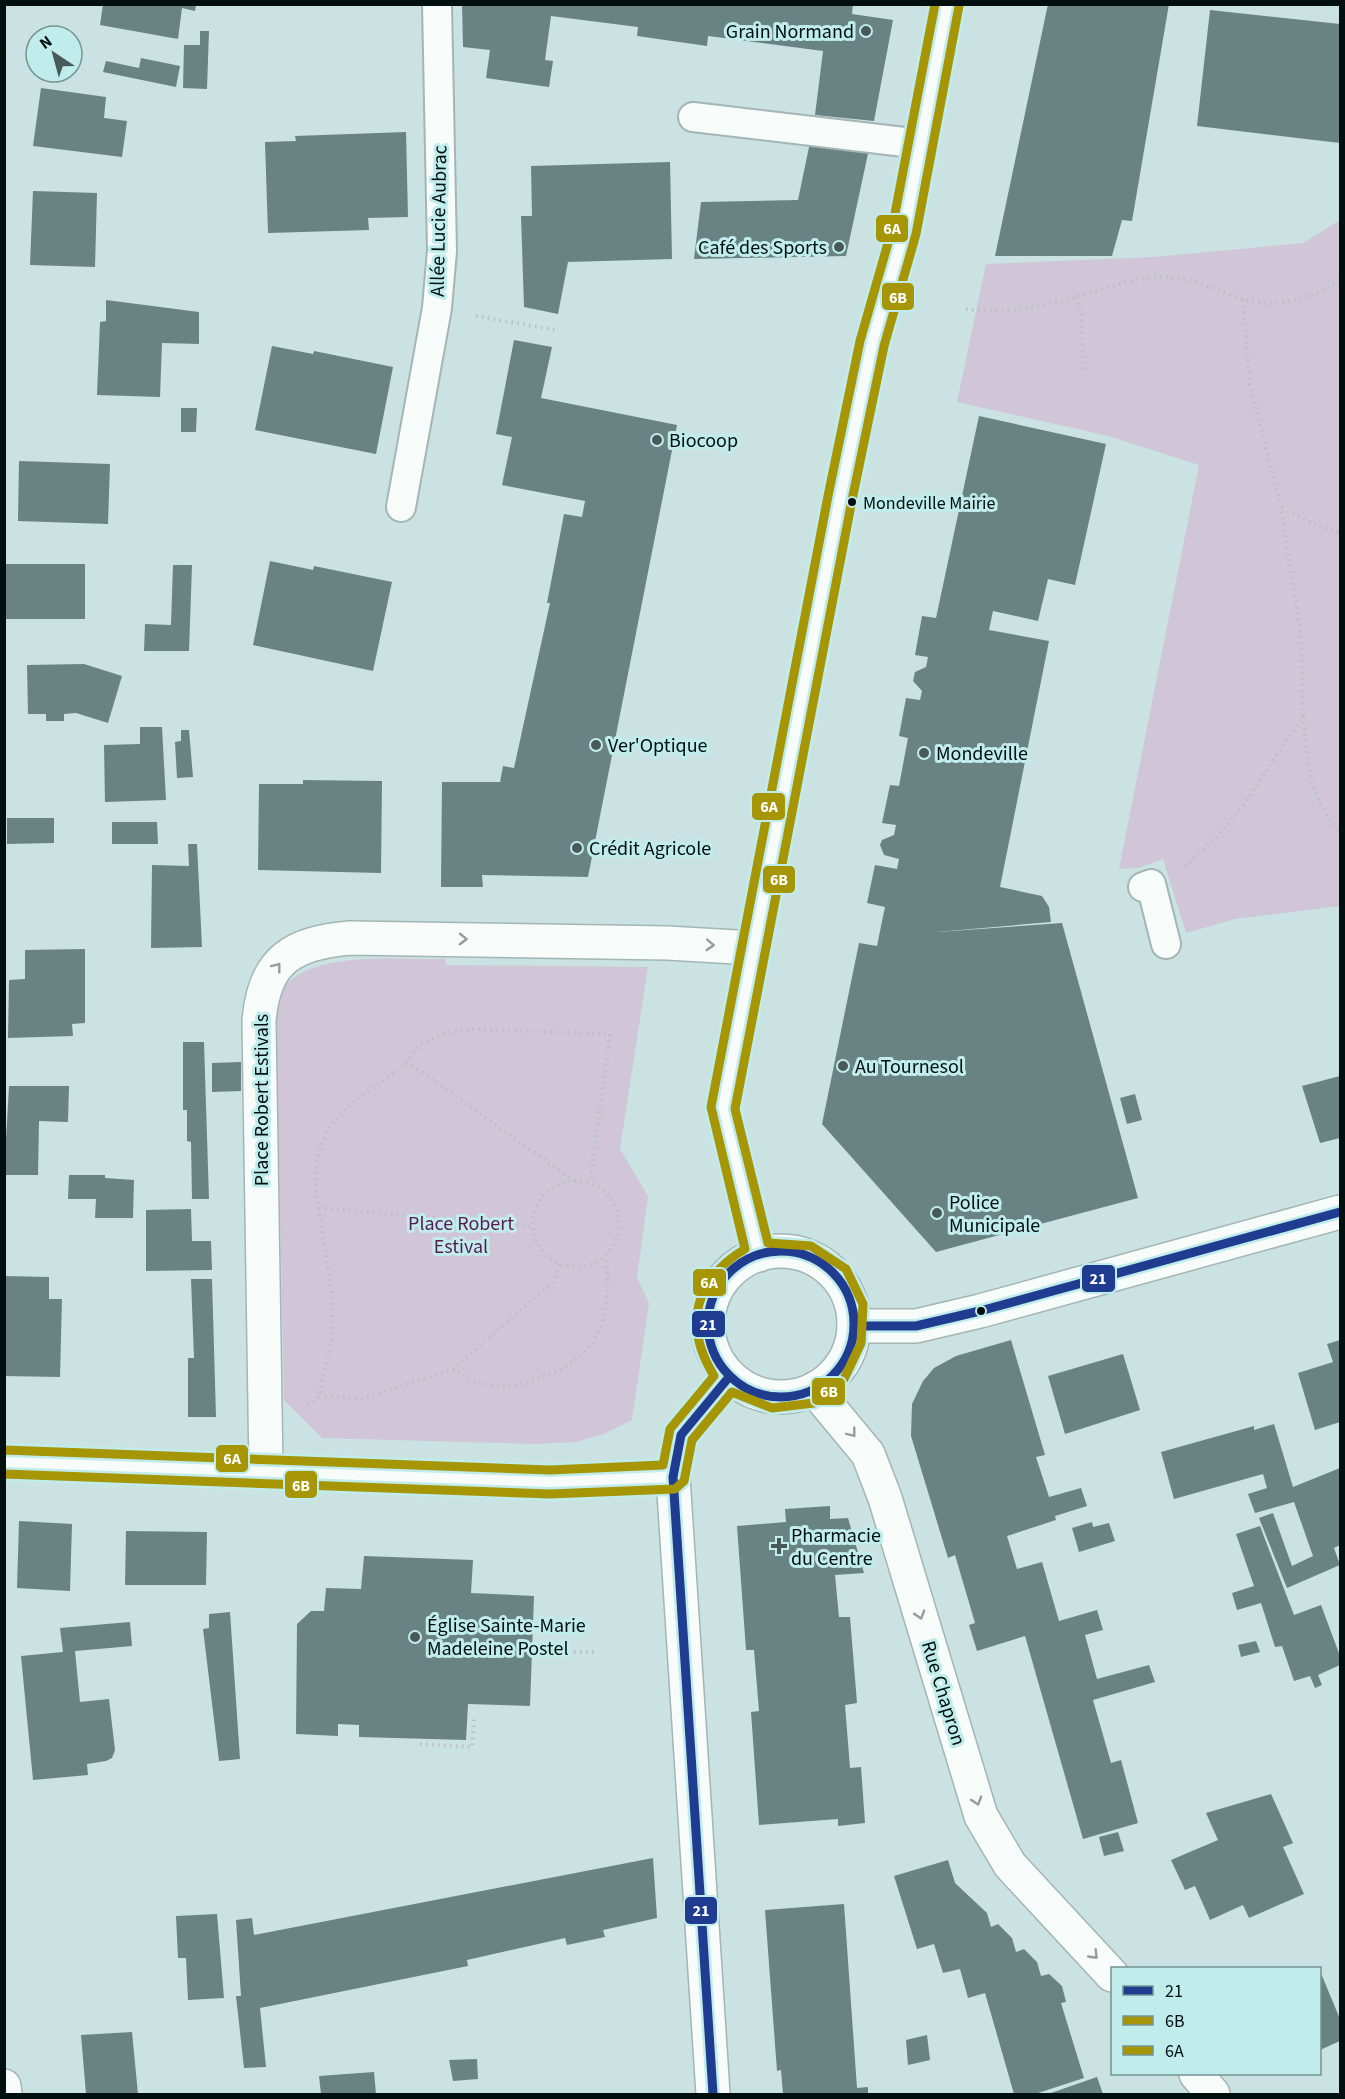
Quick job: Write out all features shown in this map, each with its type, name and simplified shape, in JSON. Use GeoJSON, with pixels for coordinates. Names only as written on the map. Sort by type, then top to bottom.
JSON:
{"type":"FeatureCollection","features":[{"type":"Feature","properties":{"kind":"street"},"geometry":{"type":"LineString","coordinates":[[759,1254],[723,1108],[872,343],[904,232],[947,4]]}},
{"type":"Feature","properties":{"kind":"street","name":"Place Robert Estivals"},"geometry":{"type":"LineString","coordinates":[[266,1471],[259,1021],[263,991],[275,967],[287,955],[321,940],[351,938],[644,942],[754,948]]}},
{"type":"Feature","properties":{"kind":"street"},"geometry":{"type":"LineString","coordinates":[[854,1326],[916,1326],[948,1319],[1341,1212]]}},
{"type":"Feature","properties":{"kind":"street"},"geometry":{"type":"LineString","coordinates":[[782,1251],[804,1255],[825,1266],[841,1282],[851,1303],[854,1326],[849,1352],[834,1373],[814,1389],[792,1396],[770,1396],[748,1390],[729,1377],[715,1357],[708,1333],[709,1308],[719,1284],[736,1266],[759,1254],[782,1251]]}},
{"type":"Feature","properties":{"kind":"street"},"geometry":{"type":"LineString","coordinates":[[713,2094],[673,1477],[681,1435],[729,1377]]}},
{"type":"Feature","properties":{"kind":"street","name":"Rue Chapron"},"geometry":{"type":"LineString","coordinates":[[814,1389],[868,1454],[885,1498],[981,1816],[1010,1865],[1111,1973]]}},
{"type":"Feature","properties":{"kind":"street"},"geometry":{"type":"LineString","coordinates":[[4,1462],[550,1482],[673,1477]]}},
{"type":"Feature","properties":{"kind":"street"},"geometry":{"type":"LineString","coordinates":[[1198,2075],[1213,2094]]}},
{"type":"Feature","properties":{"kind":"street"},"geometry":{"type":"LineString","coordinates":[[4,2086],[5,2094]]}},
{"type":"Feature","properties":{"kind":"lane","name":"Allée Lucie Aubrac"},"geometry":{"type":"LineString","coordinates":[[401,507],[436,308],[442,251],[437,4]]}},
{"type":"Feature","properties":{"kind":"lane"},"geometry":{"type":"LineString","coordinates":[[693,117],[921,144]]}},
{"type":"Feature","properties":{"kind":"lane"},"geometry":{"type":"LineString","coordinates":[[1147,886],[1166,944]]}},
{"type":"Feature","properties":{"kind":"path"},"geometry":{"type":"LineString","coordinates":[[966,309],[990,312],[1027,310],[1128,282],[1162,277],[1193,281],[1243,299],[1275,303],[1302,299],[1341,280]]}},
{"type":"Feature","properties":{"kind":"path"},"geometry":{"type":"LineString","coordinates":[[1076,297],[1082,314],[1083,369]]}},
{"type":"Feature","properties":{"kind":"path"},"geometry":{"type":"LineString","coordinates":[[1243,299],[1250,385],[1281,508],[1301,638],[1303,716],[1310,781],[1321,809],[1341,832]]}},
{"type":"Feature","properties":{"kind":"path"},"geometry":{"type":"LineString","coordinates":[[487,318],[555,330]]}},
{"type":"Feature","properties":{"kind":"path"},"geometry":{"type":"LineString","coordinates":[[1281,508],[1322,528],[1341,533]]}},
{"type":"Feature","properties":{"kind":"path"},"geometry":{"type":"LineString","coordinates":[[1147,886],[1171,877],[1219,835],[1245,803],[1303,716]]}},
{"type":"Feature","properties":{"kind":"path"},"geometry":{"type":"LineString","coordinates":[[560,1264],[553,1282],[453,1369],[364,1398],[319,1396],[332,1339],[333,1301],[315,1184],[318,1155],[327,1130],[347,1107],[406,1063],[421,1044],[443,1034],[471,1029],[610,1034],[590,1183]]}},
{"type":"Feature","properties":{"kind":"path"},"geometry":{"type":"LineString","coordinates":[[406,1063],[428,1076],[574,1181]]}},
{"type":"Feature","properties":{"kind":"path"},"geometry":{"type":"LineString","coordinates":[[574,1181],[590,1183],[606,1193],[617,1209],[618,1234],[605,1256],[584,1267],[560,1264],[540,1249],[532,1226],[535,1209],[544,1195],[557,1185],[574,1181]]}},
{"type":"Feature","properties":{"kind":"path"},"geometry":{"type":"LineString","coordinates":[[318,1208],[532,1226]]}},
{"type":"Feature","properties":{"kind":"path"},"geometry":{"type":"LineString","coordinates":[[453,1369],[479,1384],[519,1387],[560,1370],[584,1353],[597,1332],[605,1306],[609,1278],[605,1256]]}},
{"type":"Feature","properties":{"kind":"path"},"geometry":{"type":"LineString","coordinates":[[532,1651],[598,1652]]}},
{"type":"Feature","properties":{"kind":"path"},"geometry":{"type":"LineString","coordinates":[[420,1744],[472,1747],[474,1718]]}},
{"type":"Feature","properties":{"kind":"green space"},"geometry":{"type":"Polygon","coordinates":[[[1340,220],[1340,906],[1235,919],[1186,933],[1163,859],[1138,868],[1119,869],[1199,465],[1108,436],[957,402],[986,264],[1153,257],[1303,243],[1340,220]]]}},
{"type":"Feature","properties":{"kind":"green space","name":"Place Robert Estival"},"geometry":{"type":"Polygon","coordinates":[[[384,958],[445,959],[446,965],[648,967],[620,1149],[648,1196],[637,1278],[649,1303],[632,1420],[604,1434],[576,1442],[536,1444],[322,1438],[284,1400],[276,1017],[280,997],[285,986],[298,975],[316,967],[337,962],[384,958]]]}},
{"type":"Feature","properties":{"kind":"building"},"geometry":{"type":"Polygon","coordinates":[[[103,4],[196,4],[195,11],[182,8],[178,39],[100,25],[103,4]]]}},
{"type":"Feature","properties":{"kind":"building"},"geometry":{"type":"Polygon","coordinates":[[[462,4],[853,4],[852,14],[893,20],[874,121],[815,115],[823,51],[708,36],[707,46],[637,36],[638,27],[551,16],[545,60],[553,61],[549,87],[486,78],[490,50],[463,47],[462,4]]]}},
{"type":"Feature","properties":{"kind":"building"},"geometry":{"type":"Polygon","coordinates":[[[1048,4],[1169,4],[1132,221],[1122,220],[1112,256],[995,256],[1048,4]]]}},
{"type":"Feature","properties":{"kind":"building"},"geometry":{"type":"Polygon","coordinates":[[[1210,10],[1340,24],[1340,143],[1197,126],[1210,10]]]}},
{"type":"Feature","properties":{"kind":"building"},"geometry":{"type":"Polygon","coordinates":[[[200,31],[209,31],[207,89],[183,88],[184,45],[200,45],[200,31]]]}},
{"type":"Feature","properties":{"kind":"building"},"geometry":{"type":"Polygon","coordinates":[[[141,58],[180,66],[176,87],[103,72],[106,61],[139,68],[141,58]]]}},
{"type":"Feature","properties":{"kind":"building"},"geometry":{"type":"Polygon","coordinates":[[[41,88],[106,97],[104,118],[127,121],[122,157],[33,146],[41,88]]]}},
{"type":"Feature","properties":{"kind":"building"},"geometry":{"type":"Polygon","coordinates":[[[406,132],[408,217],[368,218],[369,230],[268,233],[265,142],[296,141],[295,136],[406,132]]]}},
{"type":"Feature","properties":{"kind":"building"},"geometry":{"type":"Polygon","coordinates":[[[832,142],[869,149],[846,256],[694,259],[701,202],[798,200],[809,147],[832,142]]]}},
{"type":"Feature","properties":{"kind":"building"},"geometry":{"type":"Polygon","coordinates":[[[670,162],[672,259],[568,262],[558,314],[524,307],[521,216],[532,216],[531,166],[670,162]]]}},
{"type":"Feature","properties":{"kind":"building"},"geometry":{"type":"Polygon","coordinates":[[[33,191],[97,193],[95,267],[30,265],[33,191]]]}},
{"type":"Feature","properties":{"kind":"building"},"geometry":{"type":"Polygon","coordinates":[[[106,300],[199,312],[199,344],[162,343],[160,397],[97,395],[100,322],[106,321],[106,300]]]}},
{"type":"Feature","properties":{"kind":"building"},"geometry":{"type":"Polygon","coordinates":[[[514,340],[552,347],[541,398],[677,425],[588,877],[482,875],[483,887],[441,887],[442,782],[500,782],[503,766],[514,768],[550,603],[547,603],[564,514],[582,517],[585,501],[502,485],[512,437],[496,434],[514,340]]]}},
{"type":"Feature","properties":{"kind":"building"},"geometry":{"type":"Polygon","coordinates":[[[272,346],[313,354],[314,351],[393,367],[376,454],[255,430],[272,346]]]}},
{"type":"Feature","properties":{"kind":"building"},"geometry":{"type":"Polygon","coordinates":[[[181,408],[197,408],[196,432],[181,432],[181,408]]]}},
{"type":"Feature","properties":{"kind":"building"},"geometry":{"type":"Polygon","coordinates":[[[979,416],[1106,444],[1075,585],[1048,579],[1038,621],[993,611],[989,630],[1049,641],[1000,887],[1042,896],[1049,907],[1051,922],[937,932],[1062,923],[1138,1198],[936,1252],[822,1124],[859,943],[877,946],[885,907],[867,903],[875,865],[897,869],[899,859],[884,855],[880,845],[882,840],[894,835],[896,825],[882,823],[890,785],[899,786],[908,738],[899,736],[906,698],[920,700],[922,691],[913,681],[915,672],[926,667],[928,657],[915,655],[922,616],[936,618],[979,416]]]}},
{"type":"Feature","properties":{"kind":"building"},"geometry":{"type":"Polygon","coordinates":[[[19,461],[110,464],[108,524],[18,521],[19,461]]]}},
{"type":"Feature","properties":{"kind":"building"},"geometry":{"type":"Polygon","coordinates":[[[270,561],[313,570],[314,566],[392,582],[373,671],[253,645],[270,561]]]}},
{"type":"Feature","properties":{"kind":"building"},"geometry":{"type":"Polygon","coordinates":[[[4,564],[85,564],[85,619],[4,619],[4,564]]]}},
{"type":"Feature","properties":{"kind":"building"},"geometry":{"type":"Polygon","coordinates":[[[173,565],[192,565],[189,651],[144,651],[145,624],[171,625],[173,565]]]}},
{"type":"Feature","properties":{"kind":"building"},"geometry":{"type":"Polygon","coordinates":[[[84,664],[122,676],[108,723],[76,713],[64,714],[64,721],[46,721],[46,714],[28,714],[27,665],[84,664]]]}},
{"type":"Feature","properties":{"kind":"building"},"geometry":{"type":"Polygon","coordinates":[[[140,727],[162,727],[166,800],[105,802],[104,745],[140,744],[140,727]]]}},
{"type":"Feature","properties":{"kind":"building"},"geometry":{"type":"Polygon","coordinates":[[[181,730],[189,730],[193,777],[177,778],[175,742],[181,741],[181,730]]]}},
{"type":"Feature","properties":{"kind":"building"},"geometry":{"type":"Polygon","coordinates":[[[303,780],[382,781],[381,873],[258,870],[259,784],[303,784],[303,780]]]}},
{"type":"Feature","properties":{"kind":"building"},"geometry":{"type":"Polygon","coordinates":[[[7,818],[54,818],[54,843],[7,844],[7,818]]]}},
{"type":"Feature","properties":{"kind":"building"},"geometry":{"type":"Polygon","coordinates":[[[112,822],[157,822],[158,844],[112,844],[112,822]]]}},
{"type":"Feature","properties":{"kind":"building"},"geometry":{"type":"Polygon","coordinates":[[[188,844],[197,844],[202,947],[151,948],[152,865],[189,866],[188,844]]]}},
{"type":"Feature","properties":{"kind":"building"},"geometry":{"type":"Polygon","coordinates":[[[85,949],[85,1023],[72,1024],[73,1036],[8,1038],[9,980],[25,979],[25,950],[85,949]]]}},
{"type":"Feature","properties":{"kind":"building"},"geometry":{"type":"Polygon","coordinates":[[[183,1042],[204,1042],[209,1199],[192,1199],[191,1142],[187,1141],[187,1110],[183,1110],[183,1042]]]}},
{"type":"Feature","properties":{"kind":"building"},"geometry":{"type":"Polygon","coordinates":[[[241,1062],[241,1091],[212,1092],[212,1063],[241,1062]]]}},
{"type":"Feature","properties":{"kind":"building"},"geometry":{"type":"Polygon","coordinates":[[[1340,1076],[1340,1138],[1320,1143],[1302,1086],[1340,1076]]]}},
{"type":"Feature","properties":{"kind":"building"},"geometry":{"type":"Polygon","coordinates":[[[9,1086],[69,1086],[68,1122],[39,1121],[38,1175],[4,1175],[9,1086]]]}},
{"type":"Feature","properties":{"kind":"building"},"geometry":{"type":"Polygon","coordinates":[[[1135,1094],[1142,1120],[1127,1124],[1120,1098],[1135,1094]]]}},
{"type":"Feature","properties":{"kind":"building"},"geometry":{"type":"Polygon","coordinates":[[[69,1175],[105,1175],[105,1178],[134,1180],[133,1218],[95,1218],[96,1199],[68,1199],[69,1175]]]}},
{"type":"Feature","properties":{"kind":"building"},"geometry":{"type":"Polygon","coordinates":[[[191,1209],[192,1241],[211,1241],[212,1270],[146,1271],[146,1210],[191,1209]]]}},
{"type":"Feature","properties":{"kind":"building"},"geometry":{"type":"Polygon","coordinates":[[[4,1276],[49,1277],[49,1299],[62,1299],[60,1377],[4,1376],[4,1276]]]}},
{"type":"Feature","properties":{"kind":"building"},"geometry":{"type":"Polygon","coordinates":[[[191,1279],[212,1279],[216,1417],[188,1417],[188,1358],[194,1358],[191,1279]]]}},
{"type":"Feature","properties":{"kind":"building"},"geometry":{"type":"Polygon","coordinates":[[[1011,1340],[1045,1455],[1036,1457],[1049,1497],[1081,1488],[1087,1506],[1055,1516],[1056,1520],[1007,1536],[1017,1569],[1042,1562],[1059,1621],[1097,1610],[1103,1630],[1085,1635],[1097,1679],[1149,1665],[1155,1682],[1093,1700],[1111,1763],[1121,1760],[1138,1823],[1083,1839],[1025,1636],[977,1651],[969,1625],[975,1623],[955,1555],[948,1558],[911,1436],[912,1404],[923,1381],[934,1368],[956,1356],[1011,1340]]]}},
{"type":"Feature","properties":{"kind":"building"},"geometry":{"type":"Polygon","coordinates":[[[1340,1340],[1340,1422],[1315,1430],[1298,1373],[1333,1362],[1327,1344],[1340,1340]]]}},
{"type":"Feature","properties":{"kind":"building"},"geometry":{"type":"Polygon","coordinates":[[[1123,1354],[1140,1410],[1065,1434],[1048,1376],[1123,1354]]]}},
{"type":"Feature","properties":{"kind":"building"},"geometry":{"type":"Polygon","coordinates":[[[1274,1424],[1293,1487],[1340,1468],[1340,1545],[1334,1548],[1340,1565],[1287,1588],[1259,1518],[1273,1513],[1292,1566],[1313,1556],[1294,1502],[1255,1513],[1248,1494],[1267,1488],[1263,1474],[1174,1499],[1161,1452],[1254,1426],[1254,1430],[1274,1424]]]}},
{"type":"Feature","properties":{"kind":"building"},"geometry":{"type":"Polygon","coordinates":[[[830,1506],[830,1519],[848,1518],[864,1573],[835,1575],[839,1617],[850,1617],[857,1703],[845,1705],[850,1768],[861,1767],[865,1823],[838,1826],[838,1819],[759,1825],[751,1712],[759,1711],[754,1650],[746,1650],[737,1526],[786,1522],[785,1509],[830,1506]]]}},
{"type":"Feature","properties":{"kind":"building"},"geometry":{"type":"Polygon","coordinates":[[[19,1521],[72,1524],[70,1591],[17,1588],[19,1521]]]}},
{"type":"Feature","properties":{"kind":"building"},"geometry":{"type":"Polygon","coordinates":[[[1092,1522],[1093,1527],[1109,1523],[1115,1541],[1079,1552],[1072,1528],[1092,1522]]]}},
{"type":"Feature","properties":{"kind":"building"},"geometry":{"type":"Polygon","coordinates":[[[1260,1526],[1294,1615],[1321,1605],[1340,1656],[1340,1665],[1318,1675],[1322,1685],[1315,1688],[1310,1676],[1294,1681],[1282,1646],[1275,1647],[1261,1603],[1237,1610],[1232,1593],[1254,1586],[1236,1534],[1260,1526]]]}},
{"type":"Feature","properties":{"kind":"building"},"geometry":{"type":"Polygon","coordinates":[[[126,1531],[207,1532],[206,1585],[125,1585],[126,1531]]]}},
{"type":"Feature","properties":{"kind":"building","name":"Église Sainte-Marie Madeleine Postel"},"geometry":{"type":"Polygon","coordinates":[[[364,1556],[473,1560],[471,1593],[534,1596],[530,1706],[468,1704],[466,1740],[359,1737],[359,1725],[338,1724],[338,1736],[296,1734],[297,1624],[311,1611],[324,1611],[326,1588],[361,1589],[364,1556]]]}},
{"type":"Feature","properties":{"kind":"building"},"geometry":{"type":"Polygon","coordinates":[[[230,1612],[240,1759],[219,1761],[203,1629],[209,1628],[209,1614],[230,1612]]]}},
{"type":"Feature","properties":{"kind":"building"},"geometry":{"type":"Polygon","coordinates":[[[130,1622],[132,1646],[75,1651],[80,1702],[109,1699],[115,1750],[112,1758],[87,1764],[88,1775],[33,1780],[21,1656],[63,1652],[60,1628],[130,1622]]]}},
{"type":"Feature","properties":{"kind":"building"},"geometry":{"type":"Polygon","coordinates":[[[1256,1641],[1260,1652],[1241,1657],[1238,1645],[1256,1641]]]}},
{"type":"Feature","properties":{"kind":"building"},"geometry":{"type":"Polygon","coordinates":[[[1271,1794],[1293,1843],[1283,1847],[1304,1894],[1249,1918],[1243,1905],[1210,1920],[1195,1886],[1185,1890],[1171,1860],[1218,1840],[1206,1813],[1271,1794]]]}},
{"type":"Feature","properties":{"kind":"building"},"geometry":{"type":"Polygon","coordinates":[[[1118,1832],[1124,1851],[1104,1856],[1099,1837],[1118,1832]]]}},
{"type":"Feature","properties":{"kind":"building"},"geometry":{"type":"Polygon","coordinates":[[[653,1858],[657,1918],[603,1930],[605,1937],[567,1945],[565,1938],[467,1960],[468,1966],[260,2008],[266,2067],[244,2068],[236,1996],[241,1996],[236,1920],[252,1918],[254,1935],[653,1858]]]}},
{"type":"Feature","properties":{"kind":"building"},"geometry":{"type":"Polygon","coordinates":[[[948,1860],[955,1883],[987,1913],[991,1927],[998,1924],[1012,1938],[1016,1952],[1024,1949],[1037,1962],[1041,1976],[1049,1974],[1062,1986],[1066,2002],[1061,2003],[1084,2078],[1035,2094],[1014,2094],[985,1993],[968,1998],[960,1969],[943,1973],[934,1944],[917,1949],[894,1876],[948,1860]]]}},
{"type":"Feature","properties":{"kind":"building"},"geometry":{"type":"Polygon","coordinates":[[[844,1904],[857,2088],[868,2087],[868,2094],[783,2094],[781,2070],[777,2071],[765,1910],[844,1904]]]}},
{"type":"Feature","properties":{"kind":"building"},"geometry":{"type":"Polygon","coordinates":[[[217,1914],[224,1998],[188,2000],[186,1958],[178,1958],[176,1916],[217,1914]]]}},
{"type":"Feature","properties":{"kind":"building"},"geometry":{"type":"Polygon","coordinates":[[[1321,1973],[1340,2019],[1340,2041],[1321,2050],[1321,1973]]]}},
{"type":"Feature","properties":{"kind":"building"},"geometry":{"type":"Polygon","coordinates":[[[132,2032],[138,2094],[86,2094],[81,2035],[132,2032]]]}},
{"type":"Feature","properties":{"kind":"building"},"geometry":{"type":"Polygon","coordinates":[[[927,2035],[930,2060],[908,2065],[906,2040],[927,2035]]]}},
{"type":"Feature","properties":{"kind":"building"},"geometry":{"type":"Polygon","coordinates":[[[477,2059],[478,2079],[453,2081],[449,2060],[477,2059]]]}},
{"type":"Feature","properties":{"kind":"building"},"geometry":{"type":"Polygon","coordinates":[[[374,2072],[376,2094],[321,2094],[319,2076],[374,2072]]]}},
{"type":"Feature","properties":{"kind":"building"},"geometry":{"type":"Polygon","coordinates":[[[1097,2077],[1103,2094],[1048,2094],[1097,2077]]]}},
{"type":"Feature","properties":{"kind":"transit line","name":"6A"},"geometry":{"type":"LineString","coordinates":[[4,1450],[550,1470],[663,1465],[670,1429],[714,1376],[704,1357],[697,1322],[699,1305],[705,1289],[714,1275],[745,1249],[711,1107],[828,496],[860,341],[892,229],[935,4]]}},
{"type":"Feature","properties":{"kind":"transit line","name":"6B"},"geometry":{"type":"LineString","coordinates":[[4,1474],[550,1494],[675,1489],[684,1481],[692,1440],[732,1392],[772,1408],[814,1403],[844,1379],[861,1343],[863,1304],[846,1269],[811,1246],[768,1243],[735,1109],[852,500],[884,346],[916,234],[959,6]]}},
{"type":"Feature","properties":{"kind":"transit line","name":"21"},"geometry":{"type":"LineString","coordinates":[[854,1326],[916,1326],[980,1311],[1340,1212]]}},
{"type":"Feature","properties":{"kind":"transit line","name":"21"},"geometry":{"type":"LineString","coordinates":[[781,1251],[809,1257],[832,1273],[848,1296],[854,1324],[848,1352],[832,1375],[809,1391],[781,1397],[753,1391],[730,1375],[714,1352],[708,1324],[714,1296],[730,1273],[753,1257],[781,1251]]}},
{"type":"Feature","properties":{"kind":"transit line","name":"21"},"geometry":{"type":"LineString","coordinates":[[713,2094],[673,1477],[681,1435],[729,1377]]}},
{"type":"Feature","properties":{"kind":"place","name":"Grain Normand"},"geometry":{"type":"Point","coordinates":[866,31]}},
{"type":"Feature","properties":{"kind":"place","name":"Café des Sports"},"geometry":{"type":"Point","coordinates":[839,247]}},
{"type":"Feature","properties":{"kind":"place","name":"Biocoop"},"geometry":{"type":"Point","coordinates":[657,440]}},
{"type":"Feature","properties":{"kind":"place","name":"Mondeville Mairie"},"geometry":{"type":"Point","coordinates":[852,502]}},
{"type":"Feature","properties":{"kind":"place","name":"Ver'Optique"},"geometry":{"type":"Point","coordinates":[596,745]}},
{"type":"Feature","properties":{"kind":"place","name":"Mondeville"},"geometry":{"type":"Point","coordinates":[924,753]}},
{"type":"Feature","properties":{"kind":"place","name":"Crédit Agricole"},"geometry":{"type":"Point","coordinates":[577,848]}},
{"type":"Feature","properties":{"kind":"place","name":"Au Tournesol"},"geometry":{"type":"Point","coordinates":[843,1066]}},
{"type":"Feature","properties":{"kind":"place","name":"Police Municipale"},"geometry":{"type":"Point","coordinates":[937,1213]}},
{"type":"Feature","properties":{"kind":"place","name":"Pharmacie du Centre"},"geometry":{"type":"Point","coordinates":[779,1546]}},
{"type":"Feature","properties":{"kind":"place","name":"Église Sainte-Marie Madeleine Postel"},"geometry":{"type":"Point","coordinates":[415,1637]}}]}
